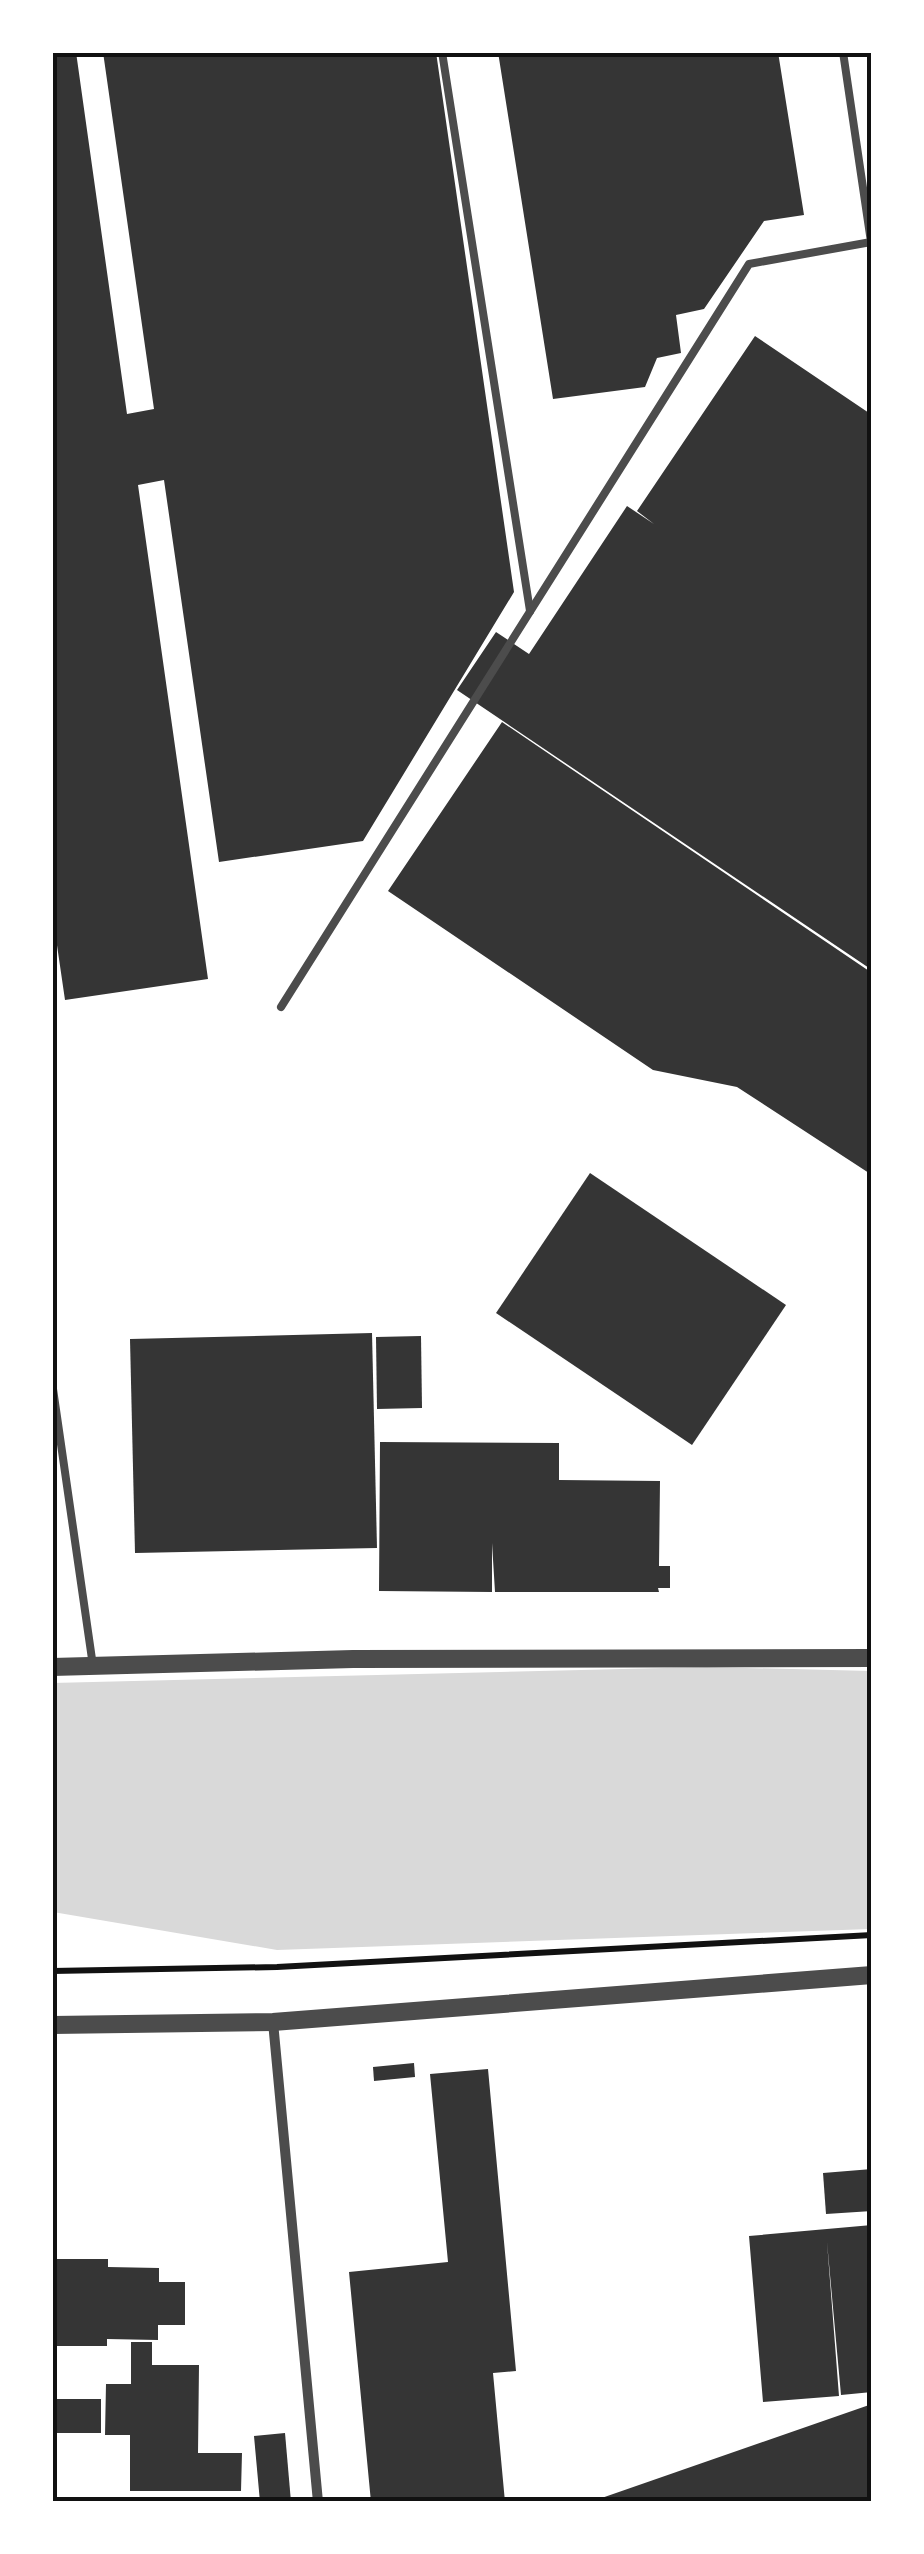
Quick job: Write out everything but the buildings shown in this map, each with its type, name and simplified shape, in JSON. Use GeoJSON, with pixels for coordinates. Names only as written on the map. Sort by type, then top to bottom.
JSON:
{"type":"FeatureCollection","features":[{"type":"Feature","properties":{"kind":"street"},"geometry":{"type":"LineString","coordinates":[[52,1668],[353,1659],[872,1658]]}},
{"type":"Feature","properties":{"kind":"street"},"geometry":{"type":"LineString","coordinates":[[52,2025],[273,2022],[872,1975]]}},
{"type":"Feature","properties":{"kind":"street"},"geometry":{"type":"LineString","coordinates":[[273,2022],[318,2502]]}},
{"type":"Feature","properties":{"kind":"lane"},"geometry":{"type":"LineString","coordinates":[[442,52],[530,612]]}},
{"type":"Feature","properties":{"kind":"lane"},"geometry":{"type":"LineString","coordinates":[[281,1008],[749,264],[872,242],[844,52]]}},
{"type":"Feature","properties":{"kind":"lane"},"geometry":{"type":"LineString","coordinates":[[52,1382],[93,1666]]}},
{"type":"Feature","properties":{"kind":"path"},"geometry":{"type":"LineString","coordinates":[[52,1971],[277,1967],[872,1935]]}},
{"type":"Feature","properties":{"kind":"shaded area"},"geometry":{"type":"Polygon","coordinates":[[[706,1667],[871,1671],[871,1929],[277,1950],[53,1912],[52,1683],[706,1667]]]}}]}
